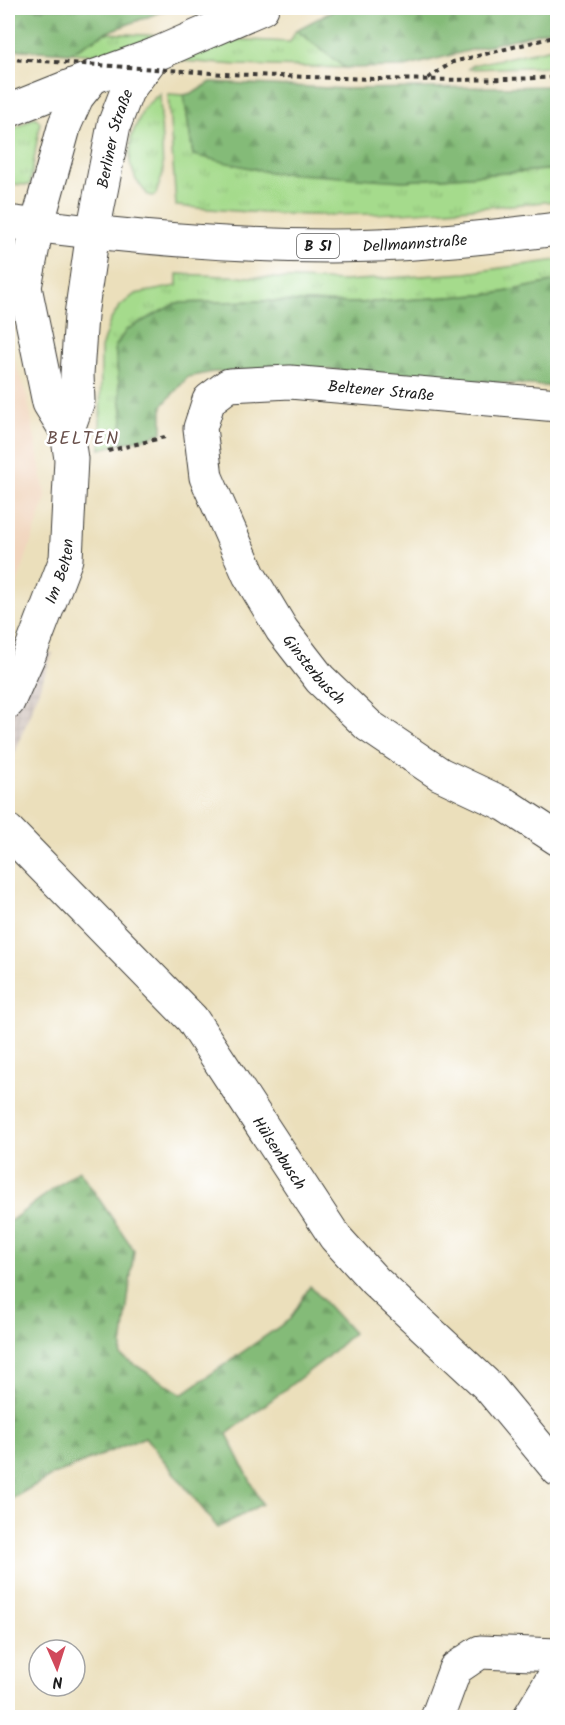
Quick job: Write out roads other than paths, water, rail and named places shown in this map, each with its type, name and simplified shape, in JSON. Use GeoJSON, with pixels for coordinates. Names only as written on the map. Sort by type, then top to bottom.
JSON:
{"type":"FeatureCollection","features":[{"type":"Feature","properties":{"kind":"street","name":"Berliner Straße"},"geometry":{"type":"LineString","coordinates":[[8,111],[154,55],[262,8]]}},
{"type":"Feature","properties":{"kind":"street","name":"Berliner Straße"},"geometry":{"type":"LineString","coordinates":[[93,232],[114,125],[127,91],[154,55]]}},
{"type":"Feature","properties":{"kind":"street"},"geometry":{"type":"LineString","coordinates":[[69,446],[49,403],[26,287],[22,224],[77,97],[93,77]]}},
{"type":"Feature","properties":{"kind":"street","name":"B 51"},"geometry":{"type":"LineString","coordinates":[[22,224],[93,232]]}},
{"type":"Feature","properties":{"kind":"street","name":"Dellmannstraße"},"geometry":{"type":"LineString","coordinates":[[93,232],[255,245],[333,246],[470,240],[558,229]]}},
{"type":"Feature","properties":{"kind":"street","name":"Im Belten"},"geometry":{"type":"LineString","coordinates":[[8,702],[30,653],[66,559],[69,446],[78,400],[77,374],[82,298],[93,232]]}},
{"type":"Feature","properties":{"kind":"street","name":"Beltener Straße"},"geometry":{"type":"LineString","coordinates":[[205,414],[229,385],[290,382],[558,405]]}},
{"type":"Feature","properties":{"kind":"street","name":"Ginsterbusch"},"geometry":{"type":"LineString","coordinates":[[205,414],[206,477],[249,575],[282,630],[320,679],[369,726],[440,774],[506,805],[558,839]]}},
{"type":"Feature","properties":{"kind":"street","name":"Hülsenbusch"},"geometry":{"type":"LineString","coordinates":[[8,831],[192,1019],[334,1237],[375,1281],[489,1387],[558,1470]]}},
{"type":"Feature","properties":{"kind":"street"},"geometry":{"type":"LineString","coordinates":[[437,1718],[455,1669],[480,1652],[558,1655]]}},
{"type":"Feature","properties":{"kind":"street"},"geometry":{"type":"LineString","coordinates":[[529,1718],[558,1670]]}},
{"type":"Feature","properties":{"kind":"district","name":"BELTEN"},"geometry":{"type":"Point","coordinates":[83,438]}}]}
